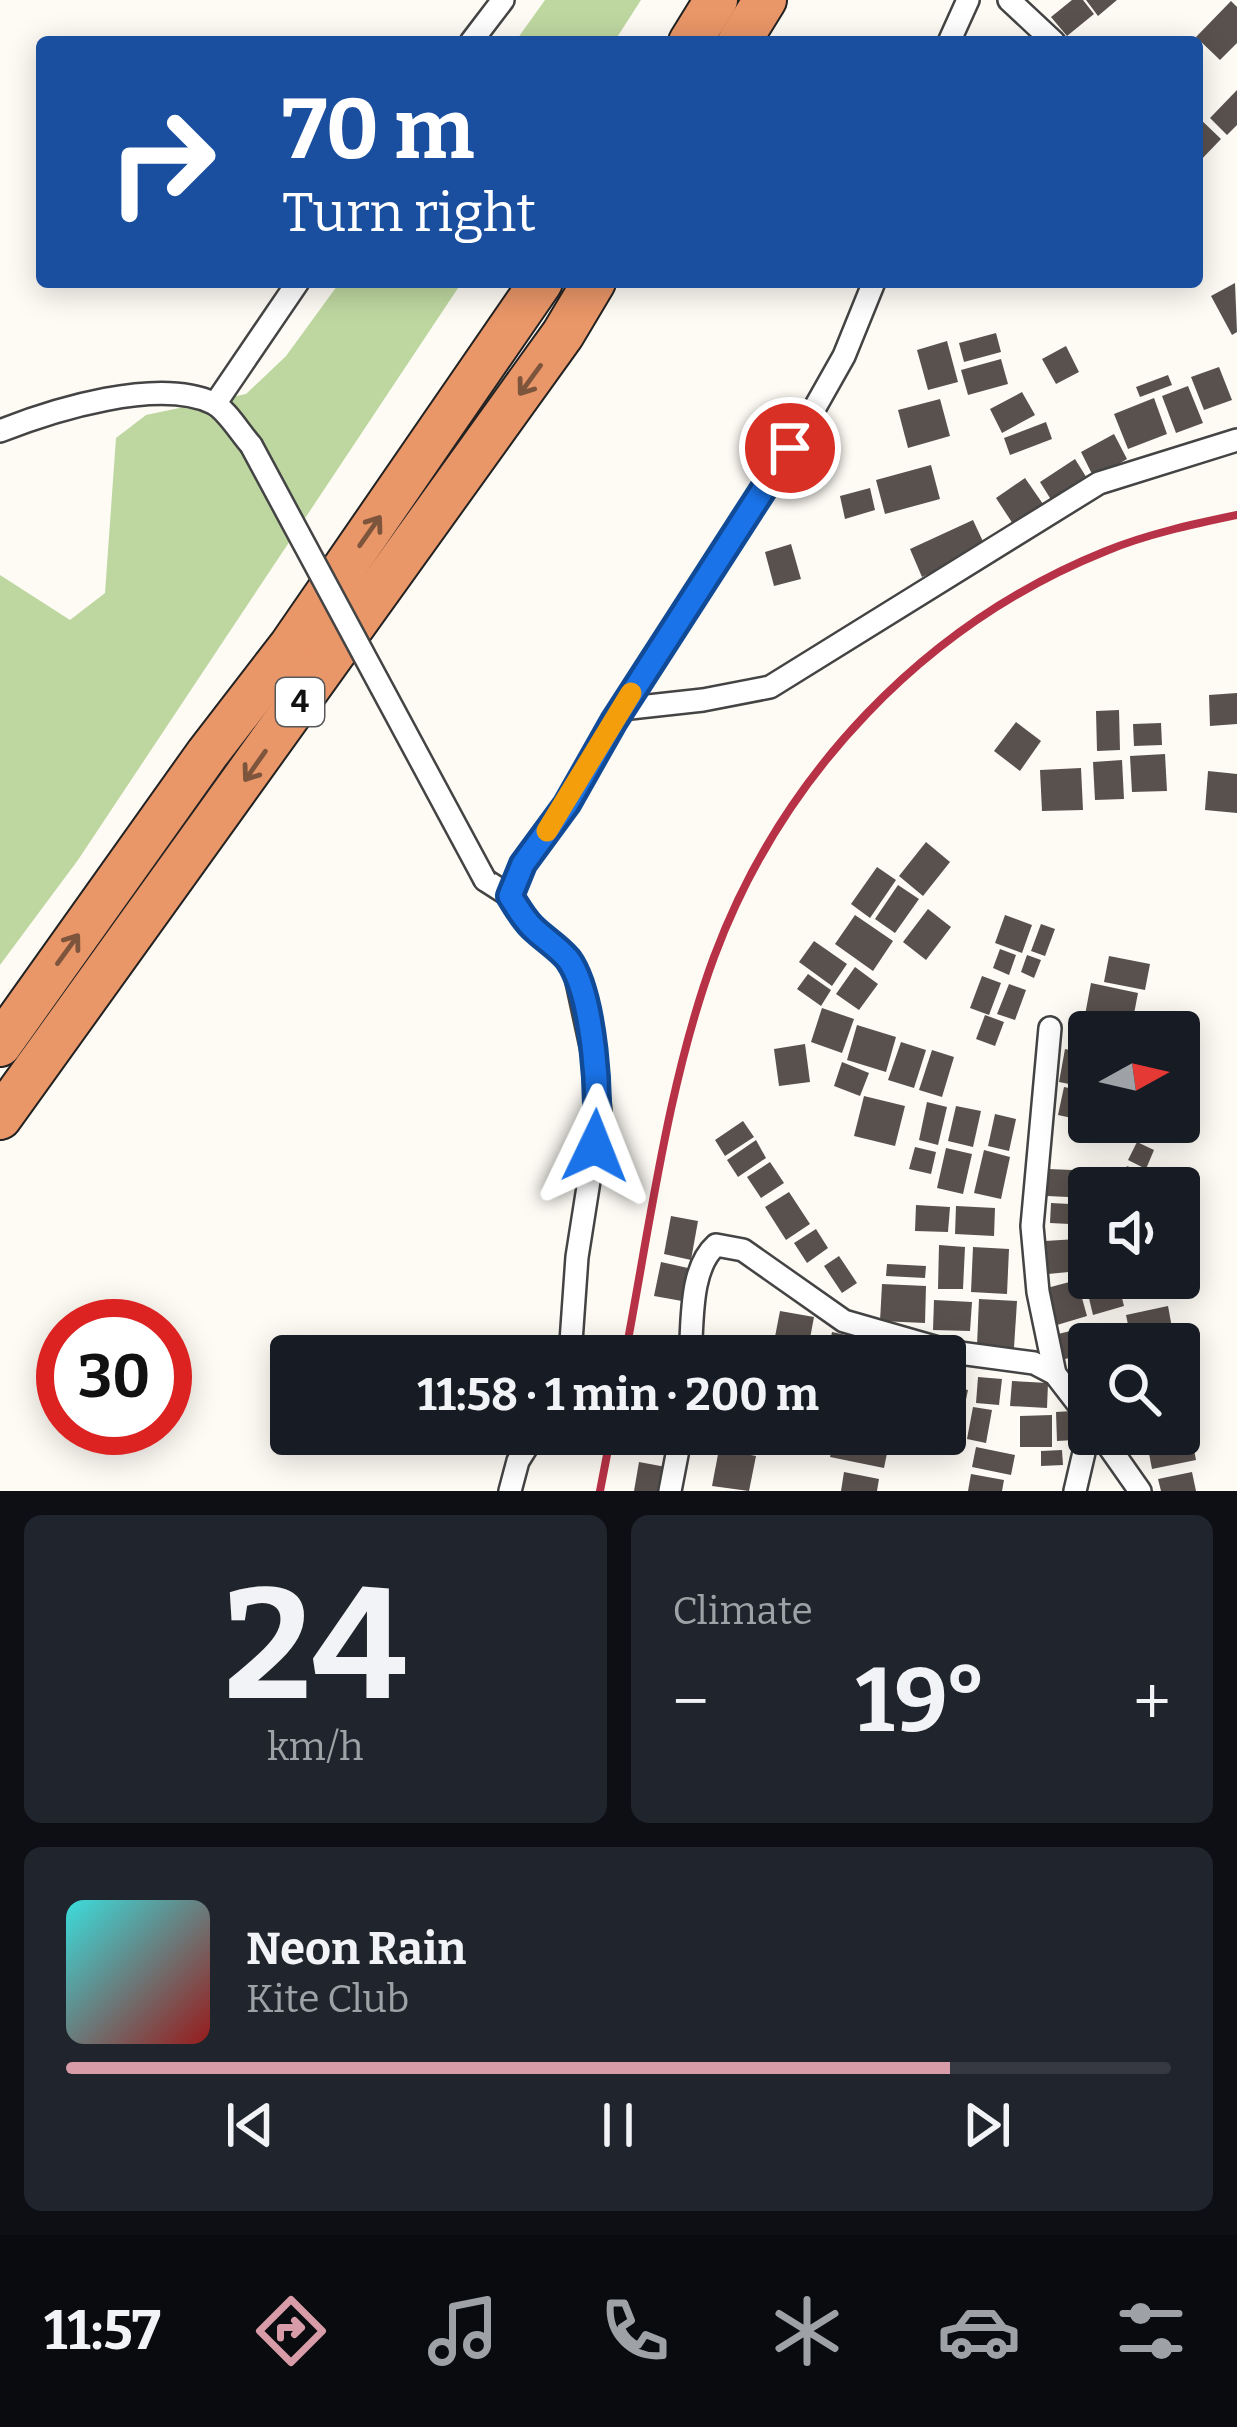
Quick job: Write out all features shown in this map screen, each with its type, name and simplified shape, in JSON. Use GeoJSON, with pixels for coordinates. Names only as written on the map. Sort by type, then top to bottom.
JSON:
{"type":"FeatureCollection","features":[{"type":"Feature","properties":{"kind":"highway"},"geometry":{"type":"LineString","coordinates":[[694,36],[716,0]]}},
{"type":"Feature","properties":{"kind":"highway"},"geometry":{"type":"LineString","coordinates":[[743,36],[764,0]]}},
{"type":"Feature","properties":{"kind":"highway","name":"4"},"geometry":{"type":"LineString","coordinates":[[0,1045],[206,754],[304,626],[537,288]]}},
{"type":"Feature","properties":{"kind":"highway","name":"4"},"geometry":{"type":"LineString","coordinates":[[0,1118],[563,334],[590,288]]}},
{"type":"Feature","properties":{"kind":"street"},"geometry":{"type":"LineString","coordinates":[[476,36],[503,0]]}},
{"type":"Feature","properties":{"kind":"street"},"geometry":{"type":"LineString","coordinates":[[952,36],[968,0]]}},
{"type":"Feature","properties":{"kind":"street"},"geometry":{"type":"LineString","coordinates":[[1009,0],[1048,36]]}},
{"type":"Feature","properties":{"kind":"street"},"geometry":{"type":"LineString","coordinates":[[215,404],[294,288]]}},
{"type":"Feature","properties":{"kind":"street"},"geometry":{"type":"LineString","coordinates":[[510,896],[523,864],[567,804],[621,709],[809,418],[844,356],[872,288]]}},
{"type":"Feature","properties":{"kind":"street"},"geometry":{"type":"LineString","coordinates":[[0,431],[50,412],[166,394],[215,404],[251,446],[485,880],[510,896],[530,926],[574,968],[600,1111],[577,1257],[571,1335]]}},
{"type":"Feature","properties":{"kind":"street"},"geometry":{"type":"LineString","coordinates":[[621,709],[703,700],[770,686],[1099,483],[1237,440]]}},
{"type":"Feature","properties":{"kind":"street"},"geometry":{"type":"LineString","coordinates":[[1049,1028],[1032,1226],[1038,1292],[1054,1374]]}},
{"type":"Feature","properties":{"kind":"street"},"geometry":{"type":"LineString","coordinates":[[692,1335],[699,1276],[706,1253],[716,1245],[742,1250],[844,1321],[893,1335]]}},
{"type":"Feature","properties":{"kind":"street"},"geometry":{"type":"LineString","coordinates":[[966,1354],[1034,1364],[1054,1374],[1068,1392]]}},
{"type":"Feature","properties":{"kind":"street"},"geometry":{"type":"LineString","coordinates":[[510,1491],[522,1455]]}},
{"type":"Feature","properties":{"kind":"street"},"geometry":{"type":"LineString","coordinates":[[670,1491],[677,1455]]}},
{"type":"Feature","properties":{"kind":"street"},"geometry":{"type":"LineString","coordinates":[[1075,1491],[1083,1455]]}},
{"type":"Feature","properties":{"kind":"street"},"geometry":{"type":"LineString","coordinates":[[1115,1455],[1140,1491]]}},
{"type":"Feature","properties":{"kind":"green space"},"geometry":{"type":"Polygon","coordinates":[[[545,0],[641,0],[618,36],[519,36],[545,0]]]}},
{"type":"Feature","properties":{"kind":"green space"},"geometry":{"type":"Polygon","coordinates":[[[336,288],[458,288],[78,860],[0,965],[0,575],[70,620],[105,593],[116,438],[146,415],[246,394],[286,356],[336,288]]]}},
{"type":"Feature","properties":{"kind":"building"},"geometry":{"type":"Polygon","coordinates":[[[1072,0],[1083,0],[1094,14],[1067,36],[1051,17],[1072,0]]]}},
{"type":"Feature","properties":{"kind":"building"},"geometry":{"type":"Polygon","coordinates":[[[1086,0],[1117,0],[1098,16],[1086,0]]]}},
{"type":"Feature","properties":{"kind":"building"},"geometry":{"type":"Polygon","coordinates":[[[1231,1],[1237,7],[1237,43],[1220,60],[1203,44],[1203,36],[1197,36],[1231,1]]]}},
{"type":"Feature","properties":{"kind":"building"},"geometry":{"type":"Polygon","coordinates":[[[1237,90],[1237,125],[1227,135],[1210,118],[1237,90]]]}},
{"type":"Feature","properties":{"kind":"building"},"geometry":{"type":"Polygon","coordinates":[[[1203,122],[1221,139],[1203,158],[1203,122]]]}},
{"type":"Feature","properties":{"kind":"building"},"geometry":{"type":"Polygon","coordinates":[[[1235,283],[1237,332],[1232,335],[1211,296],[1235,283]]]}},
{"type":"Feature","properties":{"kind":"building"},"geometry":{"type":"Polygon","coordinates":[[[996,333],[1001,352],[964,362],[959,343],[996,333]]]}},
{"type":"Feature","properties":{"kind":"building"},"geometry":{"type":"Polygon","coordinates":[[[947,341],[958,382],[928,390],[917,350],[947,341]]]}},
{"type":"Feature","properties":{"kind":"building"},"geometry":{"type":"Polygon","coordinates":[[[1066,346],[1079,372],[1056,384],[1042,359],[1066,346]]]}},
{"type":"Feature","properties":{"kind":"building"},"geometry":{"type":"Polygon","coordinates":[[[1001,359],[1008,384],[968,395],[961,370],[1001,359]]]}},
{"type":"Feature","properties":{"kind":"building"},"geometry":{"type":"Polygon","coordinates":[[[1219,367],[1232,400],[1204,410],[1191,377],[1219,367]]]}},
{"type":"Feature","properties":{"kind":"building"},"geometry":{"type":"Polygon","coordinates":[[[1168,375],[1172,385],[1140,397],[1136,387],[1168,375]]]}},
{"type":"Feature","properties":{"kind":"building"},"geometry":{"type":"Polygon","coordinates":[[[1188,386],[1203,423],[1176,433],[1162,396],[1188,386]]]}},
{"type":"Feature","properties":{"kind":"building"},"geometry":{"type":"Polygon","coordinates":[[[1022,392],[1035,415],[1002,433],[990,409],[1022,392]]]}},
{"type":"Feature","properties":{"kind":"building"},"geometry":{"type":"Polygon","coordinates":[[[1154,398],[1167,434],[1128,449],[1114,414],[1154,398]]]}},
{"type":"Feature","properties":{"kind":"building"},"geometry":{"type":"Polygon","coordinates":[[[940,399],[950,436],[908,448],[898,410],[940,399]]]}},
{"type":"Feature","properties":{"kind":"building"},"geometry":{"type":"Polygon","coordinates":[[[1046,422],[1052,439],[1010,455],[1004,438],[1046,422]]]}},
{"type":"Feature","properties":{"kind":"building"},"geometry":{"type":"Polygon","coordinates":[[[1114,434],[1127,459],[1094,478],[1081,452],[1114,434]]]}},
{"type":"Feature","properties":{"kind":"building"},"geometry":{"type":"Polygon","coordinates":[[[1075,459],[1090,483],[1055,506],[1040,482],[1075,459]]]}},
{"type":"Feature","properties":{"kind":"building"},"geometry":{"type":"Polygon","coordinates":[[[931,465],[940,499],[885,514],[876,480],[931,465]]]}},
{"type":"Feature","properties":{"kind":"building"},"geometry":{"type":"Polygon","coordinates":[[[1025,478],[1043,504],[1013,524],[996,498],[1025,478]]]}},
{"type":"Feature","properties":{"kind":"building"},"geometry":{"type":"Polygon","coordinates":[[[870,488],[875,510],[845,519],[840,496],[870,488]]]}},
{"type":"Feature","properties":{"kind":"building"},"geometry":{"type":"Polygon","coordinates":[[[973,520],[986,548],[922,577],[910,549],[973,520]]]}},
{"type":"Feature","properties":{"kind":"building"},"geometry":{"type":"Polygon","coordinates":[[[791,544],[801,579],[774,586],[765,552],[791,544]]]}},
{"type":"Feature","properties":{"kind":"building"},"geometry":{"type":"Polygon","coordinates":[[[1237,693],[1237,724],[1210,726],[1209,695],[1237,693]]]}},
{"type":"Feature","properties":{"kind":"building"},"geometry":{"type":"Polygon","coordinates":[[[1119,710],[1120,750],[1097,751],[1096,711],[1119,710]]]}},
{"type":"Feature","properties":{"kind":"building"},"geometry":{"type":"Polygon","coordinates":[[[1016,722],[1041,741],[1020,771],[994,751],[1016,722]]]}},
{"type":"Feature","properties":{"kind":"building"},"geometry":{"type":"Polygon","coordinates":[[[1161,723],[1162,745],[1134,746],[1133,724],[1161,723]]]}},
{"type":"Feature","properties":{"kind":"building"},"geometry":{"type":"Polygon","coordinates":[[[1165,754],[1167,791],[1132,792],[1130,756],[1165,754]]]}},
{"type":"Feature","properties":{"kind":"building"},"geometry":{"type":"Polygon","coordinates":[[[1122,760],[1124,799],[1095,800],[1093,762],[1122,760]]]}},
{"type":"Feature","properties":{"kind":"building"},"geometry":{"type":"Polygon","coordinates":[[[1081,768],[1083,810],[1042,811],[1040,770],[1081,768]]]}},
{"type":"Feature","properties":{"kind":"building"},"geometry":{"type":"Polygon","coordinates":[[[1208,771],[1237,774],[1237,813],[1205,810],[1208,771]]]}},
{"type":"Feature","properties":{"kind":"building"},"geometry":{"type":"Polygon","coordinates":[[[926,842],[950,862],[923,896],[899,876],[926,842]]]}},
{"type":"Feature","properties":{"kind":"building"},"geometry":{"type":"Polygon","coordinates":[[[877,867],[896,880],[870,918],[851,904],[877,867]]]}},
{"type":"Feature","properties":{"kind":"building"},"geometry":{"type":"Polygon","coordinates":[[[898,885],[919,899],[895,933],[875,919],[898,885]]]}},
{"type":"Feature","properties":{"kind":"building"},"geometry":{"type":"Polygon","coordinates":[[[928,909],[951,927],[926,960],[903,942],[928,909]]]}},
{"type":"Feature","properties":{"kind":"building"},"geometry":{"type":"Polygon","coordinates":[[[855,915],[893,941],[873,971],[835,944],[855,915]]]}},
{"type":"Feature","properties":{"kind":"building"},"geometry":{"type":"Polygon","coordinates":[[[1005,915],[1032,925],[1022,953],[995,943],[1005,915]]]}},
{"type":"Feature","properties":{"kind":"building"},"geometry":{"type":"Polygon","coordinates":[[[1041,924],[1055,929],[1045,956],[1031,951],[1041,924]]]}},
{"type":"Feature","properties":{"kind":"building"},"geometry":{"type":"Polygon","coordinates":[[[814,941],[847,964],[832,986],[799,962],[814,941]]]}},
{"type":"Feature","properties":{"kind":"building"},"geometry":{"type":"Polygon","coordinates":[[[1000,949],[1016,955],[1009,975],[993,968],[1000,949]]]}},
{"type":"Feature","properties":{"kind":"building"},"geometry":{"type":"Polygon","coordinates":[[[1027,955],[1041,960],[1034,978],[1021,972],[1027,955]]]}},
{"type":"Feature","properties":{"kind":"building"},"geometry":{"type":"Polygon","coordinates":[[[1109,956],[1150,964],[1145,990],[1104,982],[1109,956]]]}},
{"type":"Feature","properties":{"kind":"building"},"geometry":{"type":"Polygon","coordinates":[[[855,967],[878,984],[859,1010],[836,994],[855,967]]]}},
{"type":"Feature","properties":{"kind":"building"},"geometry":{"type":"Polygon","coordinates":[[[808,974],[831,990],[821,1006],[797,989],[808,974]]]}},
{"type":"Feature","properties":{"kind":"building"},"geometry":{"type":"Polygon","coordinates":[[[982,976],[1001,983],[989,1015],[970,1008],[982,976]]]}},
{"type":"Feature","properties":{"kind":"building"},"geometry":{"type":"Polygon","coordinates":[[[1091,983],[1138,993],[1135,1011],[1086,1011],[1091,983]]]}},
{"type":"Feature","properties":{"kind":"building"},"geometry":{"type":"Polygon","coordinates":[[[1009,984],[1026,990],[1015,1020],[997,1014],[1009,984]]]}},
{"type":"Feature","properties":{"kind":"building"},"geometry":{"type":"Polygon","coordinates":[[[822,1008],[854,1019],[842,1053],[811,1042],[822,1008]]]}},
{"type":"Feature","properties":{"kind":"building"},"geometry":{"type":"Polygon","coordinates":[[[985,1015],[1004,1022],[995,1046],[976,1039],[985,1015]]]}},
{"type":"Feature","properties":{"kind":"building"},"geometry":{"type":"Polygon","coordinates":[[[857,1025],[896,1037],[886,1072],[847,1060],[857,1025]]]}},
{"type":"Feature","properties":{"kind":"building"},"geometry":{"type":"Polygon","coordinates":[[[901,1042],[926,1050],[914,1088],[888,1080],[901,1042]]]}},
{"type":"Feature","properties":{"kind":"building"},"geometry":{"type":"Polygon","coordinates":[[[805,1044],[810,1082],[779,1086],[774,1049],[805,1044]]]}},
{"type":"Feature","properties":{"kind":"building"},"geometry":{"type":"Polygon","coordinates":[[[1065,1049],[1068,1050],[1068,1084],[1059,1082],[1065,1049]]]}},
{"type":"Feature","properties":{"kind":"building"},"geometry":{"type":"Polygon","coordinates":[[[932,1050],[954,1057],[942,1097],[919,1090],[932,1050]]]}},
{"type":"Feature","properties":{"kind":"building"},"geometry":{"type":"Polygon","coordinates":[[[842,1062],[869,1073],[860,1096],[834,1086],[842,1062]]]}},
{"type":"Feature","properties":{"kind":"building"},"geometry":{"type":"Polygon","coordinates":[[[1064,1087],[1068,1088],[1068,1117],[1058,1115],[1064,1087]]]}},
{"type":"Feature","properties":{"kind":"building"},"geometry":{"type":"Polygon","coordinates":[[[864,1096],[905,1106],[895,1146],[854,1136],[864,1096]]]}},
{"type":"Feature","properties":{"kind":"building"},"geometry":{"type":"Polygon","coordinates":[[[927,1102],[947,1107],[938,1145],[919,1140],[927,1102]]]}},
{"type":"Feature","properties":{"kind":"building"},"geometry":{"type":"Polygon","coordinates":[[[956,1106],[981,1111],[973,1147],[948,1141],[956,1106]]]}},
{"type":"Feature","properties":{"kind":"building"},"geometry":{"type":"Polygon","coordinates":[[[995,1114],[1016,1119],[1009,1151],[988,1146],[995,1114]]]}},
{"type":"Feature","properties":{"kind":"building"},"geometry":{"type":"Polygon","coordinates":[[[743,1121],[754,1137],[725,1156],[715,1140],[743,1121]]]}},
{"type":"Feature","properties":{"kind":"building"},"geometry":{"type":"Polygon","coordinates":[[[756,1140],[766,1158],[738,1177],[727,1160],[756,1140]]]}},
{"type":"Feature","properties":{"kind":"building"},"geometry":{"type":"Polygon","coordinates":[[[1136,1143],[1154,1150],[1147,1167],[1128,1160],[1136,1143]]]}},
{"type":"Feature","properties":{"kind":"building"},"geometry":{"type":"Polygon","coordinates":[[[915,1147],[936,1152],[931,1174],[909,1169],[915,1147]]]}},
{"type":"Feature","properties":{"kind":"building"},"geometry":{"type":"Polygon","coordinates":[[[946,1148],[972,1154],[963,1194],[937,1188],[946,1148]]]}},
{"type":"Feature","properties":{"kind":"building"},"geometry":{"type":"Polygon","coordinates":[[[984,1150],[1010,1157],[1001,1199],[974,1193],[984,1150]]]}},
{"type":"Feature","properties":{"kind":"building"},"geometry":{"type":"Polygon","coordinates":[[[770,1162],[784,1183],[761,1198],[747,1177],[770,1162]]]}},
{"type":"Feature","properties":{"kind":"building"},"geometry":{"type":"Polygon","coordinates":[[[1048,1169],[1068,1170],[1068,1197],[1047,1196],[1048,1169]]]}},
{"type":"Feature","properties":{"kind":"building"},"geometry":{"type":"Polygon","coordinates":[[[789,1192],[810,1224],[786,1240],[765,1207],[789,1192]]]}},
{"type":"Feature","properties":{"kind":"building"},"geometry":{"type":"Polygon","coordinates":[[[1051,1203],[1068,1204],[1068,1224],[1050,1223],[1051,1203]]]}},
{"type":"Feature","properties":{"kind":"building"},"geometry":{"type":"Polygon","coordinates":[[[916,1205],[950,1207],[948,1232],[915,1231],[916,1205]]]}},
{"type":"Feature","properties":{"kind":"building"},"geometry":{"type":"Polygon","coordinates":[[[956,1206],[995,1208],[994,1236],[955,1234],[956,1206]]]}},
{"type":"Feature","properties":{"kind":"building"},"geometry":{"type":"Polygon","coordinates":[[[671,1216],[698,1221],[691,1260],[664,1254],[671,1216]]]}},
{"type":"Feature","properties":{"kind":"building"},"geometry":{"type":"Polygon","coordinates":[[[816,1229],[828,1248],[807,1263],[794,1243],[816,1229]]]}},
{"type":"Feature","properties":{"kind":"building"},"geometry":{"type":"Polygon","coordinates":[[[1068,1240],[1068,1272],[1048,1274],[1045,1241],[1068,1240]]]}},
{"type":"Feature","properties":{"kind":"building"},"geometry":{"type":"Polygon","coordinates":[[[939,1245],[965,1247],[963,1289],[938,1289],[939,1245]]]}},
{"type":"Feature","properties":{"kind":"building"},"geometry":{"type":"Polygon","coordinates":[[[973,1247],[1009,1249],[1007,1294],[971,1292],[973,1247]]]}},
{"type":"Feature","properties":{"kind":"building"},"geometry":{"type":"Polygon","coordinates":[[[839,1256],[857,1283],[842,1293],[824,1266],[839,1256]]]}},
{"type":"Feature","properties":{"kind":"building"},"geometry":{"type":"Polygon","coordinates":[[[661,1262],[688,1268],[682,1301],[654,1296],[661,1262]]]}},
{"type":"Feature","properties":{"kind":"building"},"geometry":{"type":"Polygon","coordinates":[[[887,1264],[926,1266],[925,1278],[886,1276],[887,1264]]]}},
{"type":"Feature","properties":{"kind":"building"},"geometry":{"type":"Polygon","coordinates":[[[1068,1282],[1068,1299],[1082,1299],[1087,1316],[1057,1325],[1047,1288],[1068,1282]]]}},
{"type":"Feature","properties":{"kind":"building"},"geometry":{"type":"Polygon","coordinates":[[[882,1284],[926,1286],[925,1323],[880,1321],[882,1284]]]}},
{"type":"Feature","properties":{"kind":"building"},"geometry":{"type":"Polygon","coordinates":[[[979,1299],[1017,1301],[1014,1348],[977,1346],[979,1299]]]}},
{"type":"Feature","properties":{"kind":"building"},"geometry":{"type":"Polygon","coordinates":[[[1089,1299],[1122,1299],[1124,1306],[1093,1315],[1089,1299]]]}},
{"type":"Feature","properties":{"kind":"building"},"geometry":{"type":"Polygon","coordinates":[[[934,1300],[972,1302],[970,1331],[933,1330],[934,1300]]]}},
{"type":"Feature","properties":{"kind":"building"},"geometry":{"type":"Polygon","coordinates":[[[1168,1306],[1171,1323],[1128,1323],[1126,1315],[1168,1306]]]}},
{"type":"Feature","properties":{"kind":"building"},"geometry":{"type":"Polygon","coordinates":[[[780,1311],[814,1317],[811,1335],[775,1335],[780,1311]]]}},
{"type":"Feature","properties":{"kind":"building"},"geometry":{"type":"Polygon","coordinates":[[[1068,1332],[1068,1358],[1061,1360],[1054,1335],[1068,1332]]]}},
{"type":"Feature","properties":{"kind":"building"},"geometry":{"type":"Polygon","coordinates":[[[978,1377],[1002,1379],[999,1405],[976,1403],[978,1377]]]}},
{"type":"Feature","properties":{"kind":"building"},"geometry":{"type":"Polygon","coordinates":[[[1012,1381],[1048,1383],[1047,1408],[1010,1406],[1012,1381]]]}},
{"type":"Feature","properties":{"kind":"building"},"geometry":{"type":"Polygon","coordinates":[[[973,1407],[992,1410],[986,1443],[967,1439],[973,1407]]]}},
{"type":"Feature","properties":{"kind":"building"},"geometry":{"type":"Polygon","coordinates":[[[1068,1411],[1068,1440],[1057,1441],[1056,1412],[1068,1411]]]}},
{"type":"Feature","properties":{"kind":"building"},"geometry":{"type":"Polygon","coordinates":[[[1052,1415],[1052,1447],[1020,1447],[1020,1416],[1052,1415]]]}},
{"type":"Feature","properties":{"kind":"building"},"geometry":{"type":"Polygon","coordinates":[[[976,1447],[1015,1455],[1011,1475],[972,1467],[976,1447]]]}},
{"type":"Feature","properties":{"kind":"building"},"geometry":{"type":"Polygon","coordinates":[[[1062,1450],[1063,1465],[1041,1466],[1041,1451],[1062,1450]]]}},
{"type":"Feature","properties":{"kind":"building"},"geometry":{"type":"Polygon","coordinates":[[[718,1455],[756,1456],[749,1491],[712,1486],[718,1455]]]}},
{"type":"Feature","properties":{"kind":"building"},"geometry":{"type":"Polygon","coordinates":[[[830,1455],[887,1455],[884,1468],[830,1455]]]}},
{"type":"Feature","properties":{"kind":"building"},"geometry":{"type":"Polygon","coordinates":[[[1149,1455],[1195,1455],[1196,1460],[1152,1469],[1149,1455]]]}},
{"type":"Feature","properties":{"kind":"building"},"geometry":{"type":"Polygon","coordinates":[[[639,1462],[666,1467],[661,1491],[634,1491],[639,1462]]]}},
{"type":"Feature","properties":{"kind":"building"},"geometry":{"type":"Polygon","coordinates":[[[844,1472],[879,1479],[877,1491],[841,1491],[844,1472]]]}},
{"type":"Feature","properties":{"kind":"building"},"geometry":{"type":"Polygon","coordinates":[[[1192,1472],[1196,1491],[1161,1491],[1158,1479],[1192,1472]]]}},
{"type":"Feature","properties":{"kind":"building"},"geometry":{"type":"Polygon","coordinates":[[[971,1474],[1004,1480],[1002,1491],[968,1491],[971,1474]]]}},
{"type":"Feature","properties":{"kind":"railway"},"geometry":{"type":"LineString","coordinates":[[629,1335],[684,1054],[714,957],[778,827],[820,768],[867,713],[920,664],[978,620],[1040,582],[1138,539],[1237,515]]}},
{"type":"Feature","properties":{"kind":"railway"},"geometry":{"type":"LineString","coordinates":[[600,1491],[607,1455]]}},
{"type":"Feature","properties":{"kind":"slow traffic"},"geometry":{"type":"LineString","coordinates":[[547,831],[631,693]]}},
{"type":"Feature","properties":{"kind":"route"},"geometry":{"type":"LineString","coordinates":[[595,1146],[600,1111],[594,1060],[574,968],[530,926],[510,896],[523,864],[567,804],[614,721],[790,448]]}}]}
